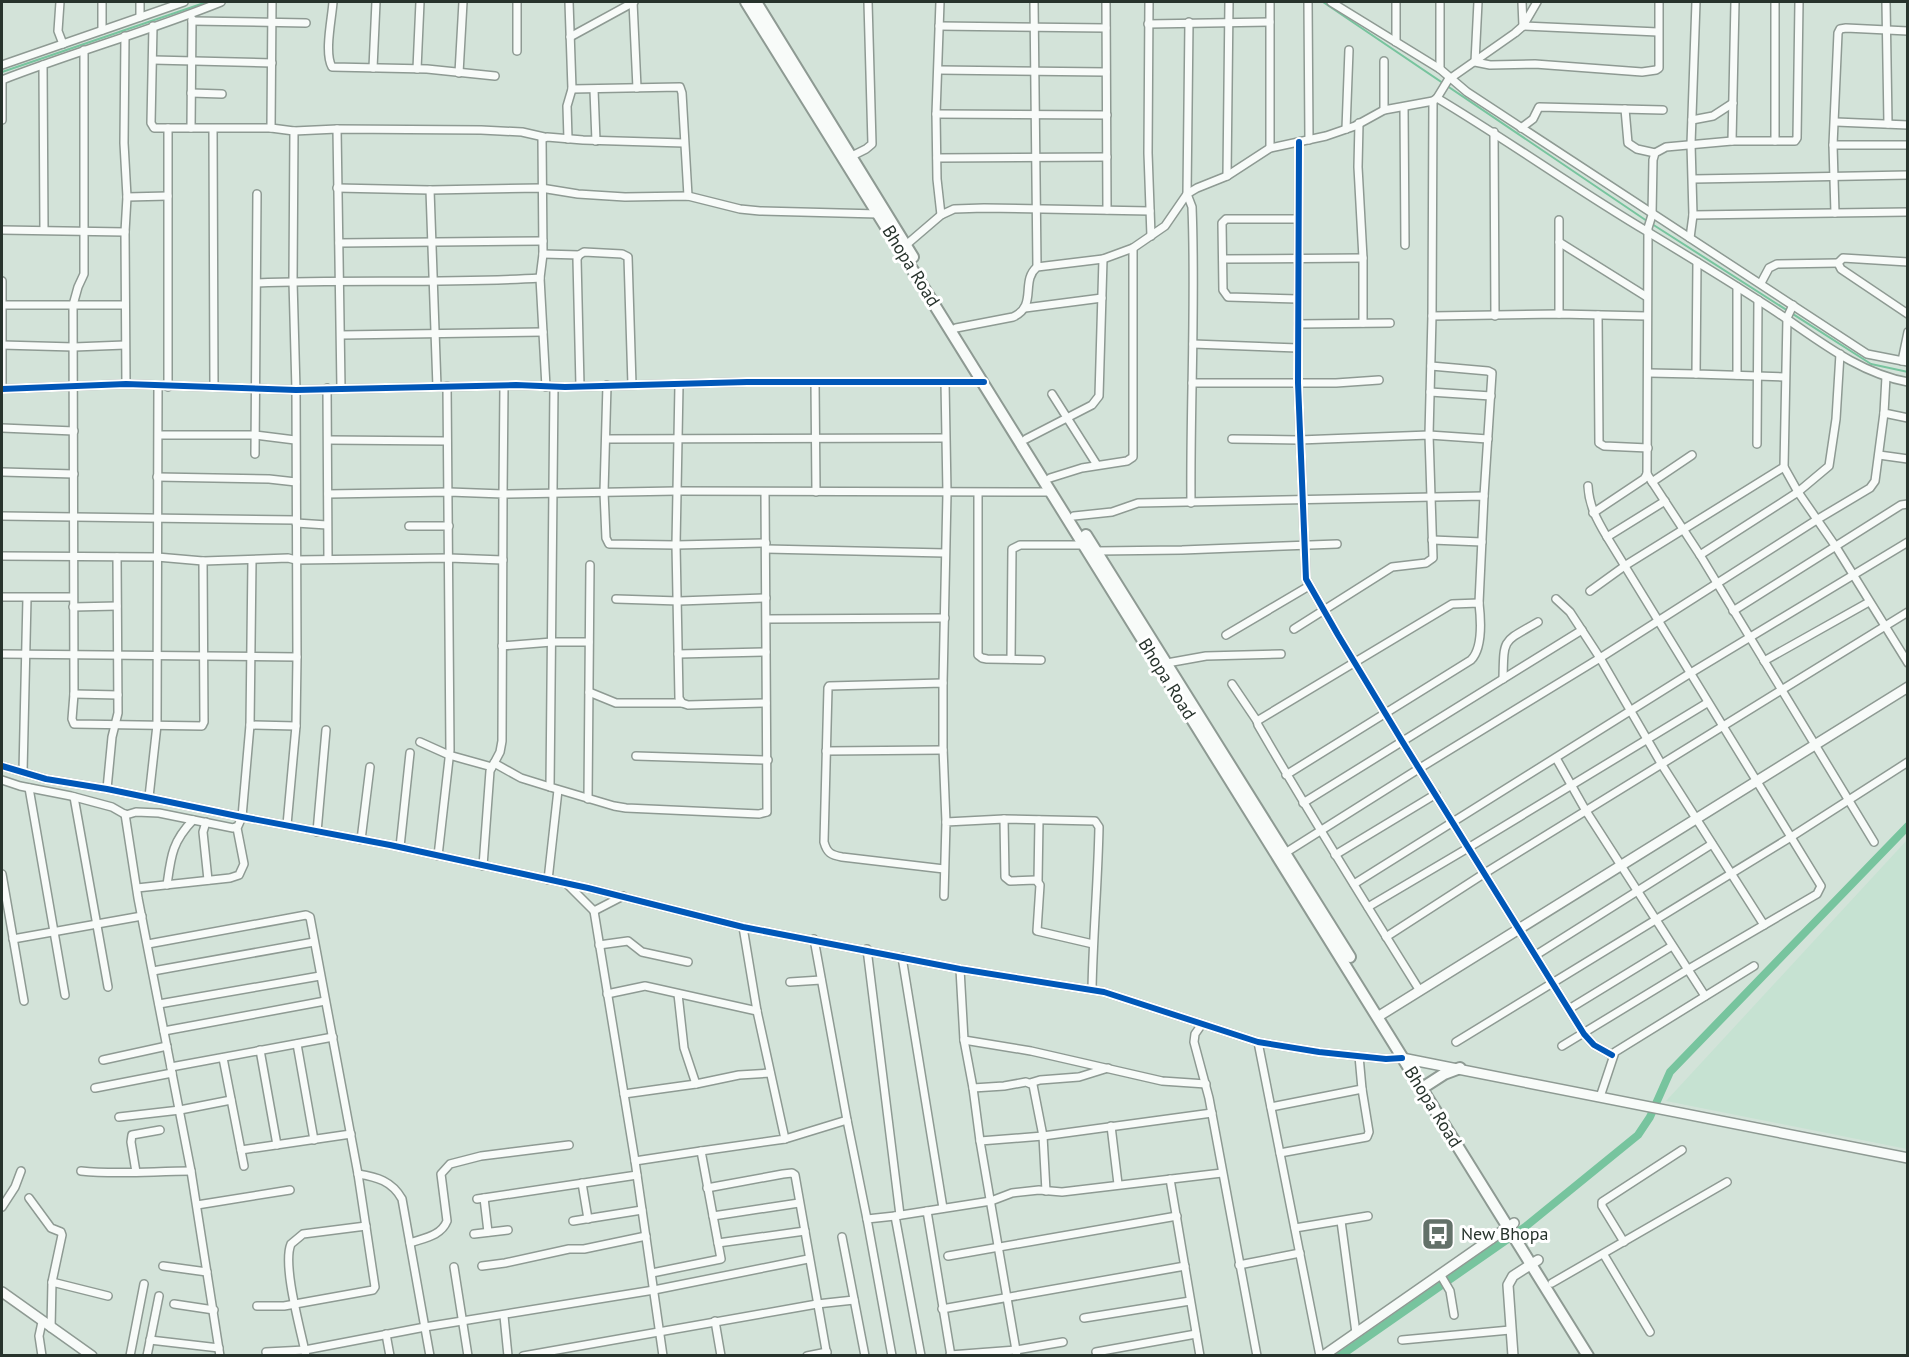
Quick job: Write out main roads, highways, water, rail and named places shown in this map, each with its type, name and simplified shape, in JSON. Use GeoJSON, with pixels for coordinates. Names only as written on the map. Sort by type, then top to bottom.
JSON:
{"type":"FeatureCollection","features":[{"type":"Feature","properties":{"kind":"main road","name":"Bhopa Road"},"geometry":{"type":"LineString","coordinates":[[746,2],[878,214],[1026,439],[1167,663],[1282,855]]}},
{"type":"Feature","properties":{"kind":"main road","name":"Bhopa Road"},"geometry":{"type":"LineString","coordinates":[[756,2],[906,245],[984,382],[1051,492],[1282,855],[1513,1227]]}},
{"type":"Feature","properties":{"kind":"main road"},"geometry":{"type":"LineString","coordinates":[[1381,1015],[1908,687]]}},
{"type":"Feature","properties":{"kind":"main road","name":"Bhopa Road"},"geometry":{"type":"LineString","coordinates":[[1406,1058],[1427,1085],[1535,1262],[1588,1356]]}},
{"type":"Feature","properties":{"kind":"main road"},"geometry":{"type":"LineString","coordinates":[[1406,1058],[1908,1158]]}},
{"type":"Feature","properties":{"kind":"main road"},"geometry":{"type":"LineString","coordinates":[[1427,1085],[1444,1074],[1460,1068]]}},
{"type":"Feature","properties":{"kind":"main road"},"geometry":{"type":"LineString","coordinates":[[1321,1356],[1443,1279],[1513,1227]]}},
{"type":"Feature","properties":{"kind":"main road","name":"Bhopa Road"},"geometry":{"type":"LineString","coordinates":[[1535,1262],[1552,1283],[1597,1356]]}},
{"type":"Feature","properties":{"kind":"main road"},"geometry":{"type":"LineString","coordinates":[[1513,1356],[1508,1289],[1510,1280],[1535,1262]]}},
{"type":"Feature","properties":{"kind":"main road"},"geometry":{"type":"LineString","coordinates":[[2,1292],[92,1356]]}},
{"type":"Feature","properties":{"kind":"waterway"},"geometry":{"type":"LineString","coordinates":[[2,72],[207,2]]}},
{"type":"Feature","properties":{"kind":"waterway"},"geometry":{"type":"LineString","coordinates":[[1323,2],[1647,221]]}},
{"type":"Feature","properties":{"kind":"waterway"},"geometry":{"type":"LineString","coordinates":[[1652,224],[1871,364],[1908,372]]}},
{"type":"Feature","properties":{"kind":"waterway"},"geometry":{"type":"LineString","coordinates":[[1340,1356],[1525,1227],[1638,1135],[1650,1117],[1670,1072],[1908,826]]}},
{"type":"Feature","properties":{"kind":"place","name":"New Bhopa"},"geometry":{"type":"Point","coordinates":[1438,1234]}}]}
